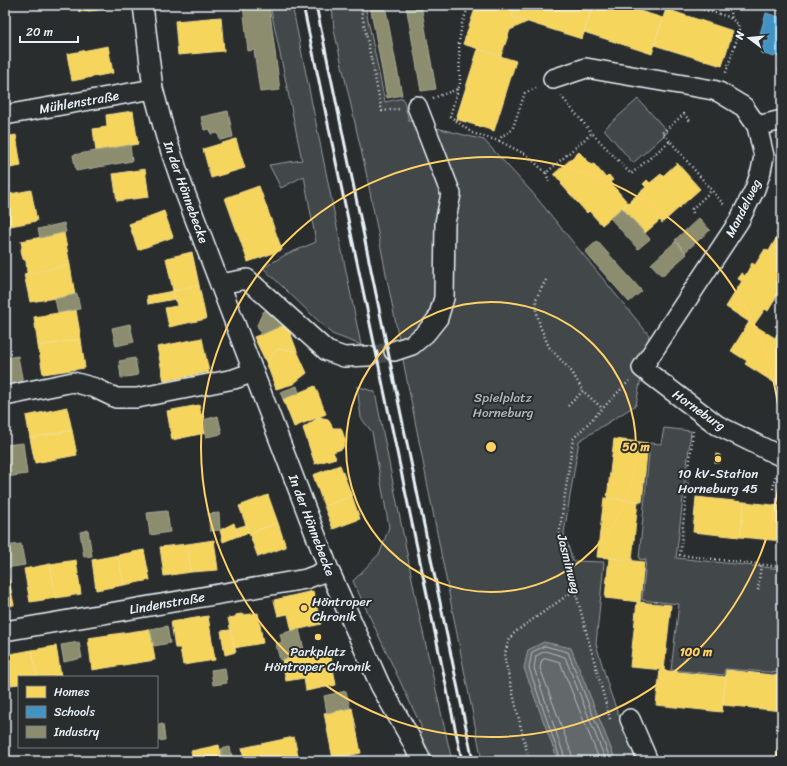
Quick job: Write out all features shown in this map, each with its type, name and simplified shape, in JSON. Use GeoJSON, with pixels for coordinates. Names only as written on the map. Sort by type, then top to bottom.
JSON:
{"type":"FeatureCollection","features":[{"type":"Feature","properties":{"kind":"street","name":"In der Hönnebecke"},"geometry":{"type":"LineString","coordinates":[[143,5],[153,89],[166,137],[220,284],[329,570],[380,685],[412,741],[421,761]]}},
{"type":"Feature","properties":{"kind":"street","name":"Mandelweg"},"geometry":{"type":"LineString","coordinates":[[553,79],[586,68],[719,92],[744,107],[757,126],[764,156],[755,189],[739,221],[642,368]]}},
{"type":"Feature","properties":{"kind":"street","name":"Mühlenstraße"},"geometry":{"type":"LineString","coordinates":[[5,115],[153,89]]}},
{"type":"Feature","properties":{"kind":"street"},"geometry":{"type":"LineString","coordinates":[[394,351],[412,345],[426,333],[438,318],[444,298],[445,223],[451,194],[417,106]]}},
{"type":"Feature","properties":{"kind":"street"},"geometry":{"type":"LineString","coordinates":[[757,126],[782,120]]}},
{"type":"Feature","properties":{"kind":"street"},"geometry":{"type":"LineString","coordinates":[[220,284],[247,279],[327,351],[344,357],[368,356]]}},
{"type":"Feature","properties":{"kind":"street","name":"Horneburg"},"geometry":{"type":"LineString","coordinates":[[642,368],[717,425],[782,457]]}},
{"type":"Feature","properties":{"kind":"street"},"geometry":{"type":"LineString","coordinates":[[5,396],[73,382],[94,388],[116,398],[137,398],[234,379],[254,372]]}},
{"type":"Feature","properties":{"kind":"street","name":"Lindenstraße"},"geometry":{"type":"LineString","coordinates":[[5,631],[306,579],[329,570]]}},
{"type":"Feature","properties":{"kind":"street"},"geometry":{"type":"LineString","coordinates":[[630,719],[648,761]]}},
{"type":"Feature","properties":{"kind":"path"},"geometry":{"type":"LineString","coordinates":[[360,5],[382,111],[417,106]]}},
{"type":"Feature","properties":{"kind":"path"},"geometry":{"type":"LineString","coordinates":[[470,5],[462,24],[459,42],[460,84],[450,116],[472,133],[499,141],[527,155],[546,173],[550,184]]}},
{"type":"Feature","properties":{"kind":"path"},"geometry":{"type":"LineString","coordinates":[[689,5],[729,17],[738,24],[739,33],[719,92]]}},
{"type":"Feature","properties":{"kind":"path"},"geometry":{"type":"LineString","coordinates":[[729,9],[732,20]]}},
{"type":"Feature","properties":{"kind":"path"},"geometry":{"type":"LineString","coordinates":[[499,141],[502,136],[512,130],[525,93],[553,79],[562,99],[631,174],[670,141]]}},
{"type":"Feature","properties":{"kind":"path"},"geometry":{"type":"LineString","coordinates":[[440,95],[458,89]]}},
{"type":"Feature","properties":{"kind":"path"},"geometry":{"type":"LineString","coordinates":[[691,122],[684,114],[662,133],[711,191],[739,221]]}},
{"type":"Feature","properties":{"kind":"path"},"geometry":{"type":"LineString","coordinates":[[546,173],[592,133]]}},
{"type":"Feature","properties":{"kind":"path"},"geometry":{"type":"LineString","coordinates":[[693,213],[692,209],[711,191]]}},
{"type":"Feature","properties":{"kind":"path"},"geometry":{"type":"LineString","coordinates":[[546,280],[536,299],[536,309],[540,326],[549,347],[572,372],[583,391],[602,408]]}},
{"type":"Feature","properties":{"kind":"path"},"geometry":{"type":"LineString","coordinates":[[782,315],[776,326],[782,330]]}},
{"type":"Feature","properties":{"kind":"path","name":"Jasminweg"},"geometry":{"type":"LineString","coordinates":[[630,719],[610,720],[559,536],[573,439],[642,368]]}},
{"type":"Feature","properties":{"kind":"path"},"geometry":{"type":"LineString","coordinates":[[568,406],[583,391]]}},
{"type":"Feature","properties":{"kind":"path"},"geometry":{"type":"LineString","coordinates":[[696,409],[680,555],[782,566]]}},
{"type":"Feature","properties":{"kind":"path"},"geometry":{"type":"LineString","coordinates":[[773,489],[775,475]]}},
{"type":"Feature","properties":{"kind":"path"},"geometry":{"type":"LineString","coordinates":[[758,590],[761,564]]}},
{"type":"Feature","properties":{"kind":"path"},"geometry":{"type":"LineString","coordinates":[[529,761],[505,660],[505,650],[509,640],[515,632],[575,590]]}},
{"type":"Feature","properties":{"kind":"green space"},"geometry":{"type":"Polygon","coordinates":[[[270,5],[292,5],[361,345],[332,334],[263,268],[285,255],[316,242],[304,176],[281,188],[269,165],[302,160],[270,5]]]}},
{"type":"Feature","properties":{"kind":"green space","name":"Spielplatz Horneburg"},"geometry":{"type":"Polygon","coordinates":[[[332,5],[365,5],[385,102],[403,98],[409,121],[484,140],[531,191],[649,335],[636,405],[579,441],[564,533],[573,561],[604,562],[596,644],[610,692],[636,761],[482,761],[366,172],[334,30],[332,5]]]}},
{"type":"Feature","properties":{"kind":"green space"},"geometry":{"type":"Polygon","coordinates":[[[638,99],[668,132],[633,163],[604,129],[638,99]]]}},
{"type":"Feature","properties":{"kind":"green space"},"geometry":{"type":"Polygon","coordinates":[[[357,386],[375,392],[420,619],[452,761],[435,761],[421,737],[421,726],[353,581],[380,553],[389,527],[372,432],[361,418],[357,386]]]}},
{"type":"Feature","properties":{"kind":"green space"},"geometry":{"type":"Polygon","coordinates":[[[664,428],[691,431],[676,558],[782,569],[782,673],[725,669],[724,675],[671,670],[679,604],[642,600],[646,560],[639,559],[650,443],[661,444],[664,428]]]}},
{"type":"Feature","properties":{"kind":"water"},"geometry":{"type":"Polygon","coordinates":[[[544,642],[571,648],[616,761],[558,761],[524,668],[528,650],[544,642]]]}},
{"type":"Feature","properties":{"kind":"building: Homes"},"geometry":{"type":"Polygon","coordinates":[[[78,5],[105,5],[106,9],[79,12],[78,5]]]}},
{"type":"Feature","properties":{"kind":"building: Homes"},"geometry":{"type":"Polygon","coordinates":[[[478,5],[510,5],[515,7],[512,17],[527,22],[510,30],[501,56],[463,44],[475,9],[477,9],[478,5]]]}},
{"type":"Feature","properties":{"kind":"building: Homes"},"geometry":{"type":"Polygon","coordinates":[[[516,5],[593,5],[582,39],[512,17],[516,5]]]}},
{"type":"Feature","properties":{"kind":"building: Homes"},"geometry":{"type":"Polygon","coordinates":[[[593,5],[620,5],[663,18],[652,54],[584,32],[593,5]]]}},
{"type":"Feature","properties":{"kind":"building: Homes"},"geometry":{"type":"Polygon","coordinates":[[[666,9],[733,31],[722,66],[654,45],[666,9]]]}},
{"type":"Feature","properties":{"kind":"building: Homes"},"geometry":{"type":"Polygon","coordinates":[[[221,17],[224,51],[178,55],[175,21],[221,17]]]}},
{"type":"Feature","properties":{"kind":"building: Homes"},"geometry":{"type":"Polygon","coordinates":[[[108,46],[113,73],[72,81],[67,54],[108,46]]]}},
{"type":"Feature","properties":{"kind":"building: Homes"},"geometry":{"type":"Polygon","coordinates":[[[478,49],[516,61],[494,131],[456,119],[478,49]]]}},
{"type":"Feature","properties":{"kind":"building: Homes"},"geometry":{"type":"Polygon","coordinates":[[[133,111],[138,144],[96,151],[93,129],[107,127],[106,115],[133,111]]]}},
{"type":"Feature","properties":{"kind":"building: Homes"},"geometry":{"type":"Polygon","coordinates":[[[16,135],[21,166],[5,169],[5,137],[16,135]]]}},
{"type":"Feature","properties":{"kind":"building: Homes"},"geometry":{"type":"Polygon","coordinates":[[[236,139],[245,168],[211,178],[203,149],[236,139]]]}},
{"type":"Feature","properties":{"kind":"building: Homes"},"geometry":{"type":"Polygon","coordinates":[[[579,152],[592,165],[594,164],[606,178],[609,175],[613,180],[610,182],[628,203],[602,225],[589,211],[587,213],[554,174],[579,152]]]}},
{"type":"Feature","properties":{"kind":"building: Homes"},"geometry":{"type":"Polygon","coordinates":[[[677,163],[700,189],[662,223],[660,220],[645,233],[622,208],[646,187],[643,184],[647,180],[650,183],[661,174],[663,176],[677,163]]]}},
{"type":"Feature","properties":{"kind":"building: Homes"},"geometry":{"type":"Polygon","coordinates":[[[145,169],[149,197],[117,201],[113,174],[145,169]]]}},
{"type":"Feature","properties":{"kind":"building: Homes"},"geometry":{"type":"Polygon","coordinates":[[[259,186],[282,250],[248,262],[225,198],[259,186]]]}},
{"type":"Feature","properties":{"kind":"building: Homes"},"geometry":{"type":"Polygon","coordinates":[[[31,190],[37,221],[5,227],[5,195],[31,190]]]}},
{"type":"Feature","properties":{"kind":"building: Homes"},"geometry":{"type":"Polygon","coordinates":[[[164,211],[173,237],[138,250],[129,224],[164,211]]]}},
{"type":"Feature","properties":{"kind":"building: Homes"},"geometry":{"type":"Polygon","coordinates":[[[782,225],[782,259],[769,251],[778,235],[776,233],[782,225]]]}},
{"type":"Feature","properties":{"kind":"building: Homes"},"geometry":{"type":"Polygon","coordinates":[[[64,233],[70,265],[27,273],[26,261],[23,259],[21,250],[21,241],[64,233]]]}},
{"type":"Feature","properties":{"kind":"building: Homes"},"geometry":{"type":"Polygon","coordinates":[[[765,249],[782,259],[782,288],[768,311],[765,309],[754,325],[726,307],[742,281],[738,279],[741,273],[745,276],[752,263],[755,265],[765,249]]]}},
{"type":"Feature","properties":{"kind":"building: Homes"},"geometry":{"type":"Polygon","coordinates":[[[192,252],[199,285],[173,291],[166,258],[192,252]]]}},
{"type":"Feature","properties":{"kind":"building: Homes"},"geometry":{"type":"Polygon","coordinates":[[[70,265],[75,295],[30,302],[24,274],[70,265]]]}},
{"type":"Feature","properties":{"kind":"building: Homes"},"geometry":{"type":"Polygon","coordinates":[[[199,285],[206,319],[169,327],[165,308],[177,306],[173,291],[199,285]]]}},
{"type":"Feature","properties":{"kind":"building: Homes"},"geometry":{"type":"Polygon","coordinates":[[[173,291],[175,299],[148,304],[147,296],[173,291]]]}},
{"type":"Feature","properties":{"kind":"building: Homes"},"geometry":{"type":"Polygon","coordinates":[[[76,310],[81,339],[38,346],[34,317],[76,310]]]}},
{"type":"Feature","properties":{"kind":"building: Homes"},"geometry":{"type":"Polygon","coordinates":[[[749,322],[775,338],[777,334],[782,337],[780,341],[782,342],[782,385],[779,383],[778,385],[745,364],[747,361],[731,351],[749,322]]]}},
{"type":"Feature","properties":{"kind":"building: Homes"},"geometry":{"type":"Polygon","coordinates":[[[287,324],[297,351],[278,349],[266,362],[254,337],[287,324]]]}},
{"type":"Feature","properties":{"kind":"building: Homes"},"geometry":{"type":"Polygon","coordinates":[[[202,338],[209,372],[164,381],[157,347],[202,338]]]}},
{"type":"Feature","properties":{"kind":"building: Homes"},"geometry":{"type":"Polygon","coordinates":[[[81,339],[85,368],[43,374],[38,346],[81,339]]]}},
{"type":"Feature","properties":{"kind":"building: Homes"},"geometry":{"type":"Polygon","coordinates":[[[278,349],[297,351],[307,373],[293,384],[276,389],[266,362],[278,349]]]}},
{"type":"Feature","properties":{"kind":"building: Homes"},"geometry":{"type":"Polygon","coordinates":[[[315,386],[326,414],[294,427],[283,399],[315,386]]]}},
{"type":"Feature","properties":{"kind":"building: Homes"},"geometry":{"type":"Polygon","coordinates":[[[199,405],[201,414],[205,417],[203,420],[205,433],[172,440],[167,411],[199,405]]]}},
{"type":"Feature","properties":{"kind":"building: Homes"},"geometry":{"type":"Polygon","coordinates":[[[67,407],[72,430],[30,438],[26,416],[67,407]]]}},
{"type":"Feature","properties":{"kind":"building: Homes"},"geometry":{"type":"Polygon","coordinates":[[[319,417],[328,419],[333,428],[341,428],[346,442],[342,449],[333,452],[336,458],[315,464],[303,428],[319,417]]]}},
{"type":"Feature","properties":{"kind":"building: Homes"},"geometry":{"type":"Polygon","coordinates":[[[72,430],[77,455],[35,463],[30,438],[72,430]]]}},
{"type":"Feature","properties":{"kind":"building: Homes"},"geometry":{"type":"Polygon","coordinates":[[[614,439],[648,443],[642,502],[607,498],[614,439]]]}},
{"type":"Feature","properties":{"kind":"building: Homes","name":"10 kV-Station Horneburg 45"},"geometry":{"type":"Polygon","coordinates":[[[716,454],[720,455],[719,463],[715,463],[716,454]]]}},
{"type":"Feature","properties":{"kind":"building: Homes"},"geometry":{"type":"Polygon","coordinates":[[[340,465],[352,496],[324,506],[313,475],[340,465]]]}},
{"type":"Feature","properties":{"kind":"building: Homes"},"geometry":{"type":"Polygon","coordinates":[[[268,495],[278,523],[249,533],[239,506],[268,495]]]}},
{"type":"Feature","properties":{"kind":"building: Homes"},"geometry":{"type":"Polygon","coordinates":[[[352,496],[360,519],[333,529],[324,506],[352,496]]]}},
{"type":"Feature","properties":{"kind":"building: Homes"},"geometry":{"type":"Polygon","coordinates":[[[696,497],[744,502],[740,537],[693,532],[696,497]]]}},
{"type":"Feature","properties":{"kind":"building: Homes"},"geometry":{"type":"Polygon","coordinates":[[[604,498],[638,501],[632,560],[597,557],[604,498]]]}},
{"type":"Feature","properties":{"kind":"building: Homes"},"geometry":{"type":"Polygon","coordinates":[[[744,502],[782,506],[782,541],[740,537],[744,502]]]}},
{"type":"Feature","properties":{"kind":"building: Homes"},"geometry":{"type":"Polygon","coordinates":[[[234,523],[238,536],[223,542],[220,530],[234,523]]]}},
{"type":"Feature","properties":{"kind":"building: Homes"},"geometry":{"type":"Polygon","coordinates":[[[278,523],[286,547],[258,557],[249,533],[278,523]]]}},
{"type":"Feature","properties":{"kind":"building: Homes"},"geometry":{"type":"Polygon","coordinates":[[[246,525],[249,533],[238,536],[236,528],[246,525]]]}},
{"type":"Feature","properties":{"kind":"building: Homes"},"geometry":{"type":"Polygon","coordinates":[[[214,540],[218,570],[191,572],[187,544],[214,540]]]}},
{"type":"Feature","properties":{"kind":"building: Homes"},"geometry":{"type":"Polygon","coordinates":[[[187,544],[191,572],[164,576],[160,547],[187,544]]]}},
{"type":"Feature","properties":{"kind":"building: Homes"},"geometry":{"type":"Polygon","coordinates":[[[144,550],[150,580],[124,585],[118,555],[144,550]]]}},
{"type":"Feature","properties":{"kind":"building: Homes"},"geometry":{"type":"Polygon","coordinates":[[[118,555],[124,585],[96,590],[92,560],[118,555]]]}},
{"type":"Feature","properties":{"kind":"building: Homes"},"geometry":{"type":"Polygon","coordinates":[[[609,558],[644,562],[640,602],[605,598],[609,558]]]}},
{"type":"Feature","properties":{"kind":"building: Homes"},"geometry":{"type":"Polygon","coordinates":[[[76,560],[81,594],[56,598],[50,564],[76,560]]]}},
{"type":"Feature","properties":{"kind":"building: Homes"},"geometry":{"type":"Polygon","coordinates":[[[50,564],[56,598],[30,602],[24,569],[50,564]]]}},
{"type":"Feature","properties":{"kind":"building: Homes"},"geometry":{"type":"Polygon","coordinates":[[[5,575],[8,575],[14,605],[5,606],[5,575]]]}},
{"type":"Feature","properties":{"kind":"building: Homes"},"geometry":{"type":"Polygon","coordinates":[[[313,591],[321,624],[292,631],[288,614],[278,616],[274,600],[313,591]]]}},
{"type":"Feature","properties":{"kind":"building: Homes"},"geometry":{"type":"Polygon","coordinates":[[[637,602],[671,605],[664,670],[630,667],[637,602]]]}},
{"type":"Feature","properties":{"kind":"building: Homes"},"geometry":{"type":"Polygon","coordinates":[[[258,613],[263,643],[234,648],[228,618],[241,614],[258,613]]]}},
{"type":"Feature","properties":{"kind":"building: Homes"},"geometry":{"type":"Polygon","coordinates":[[[208,616],[215,660],[183,665],[180,648],[175,648],[171,622],[208,616]]]}},
{"type":"Feature","properties":{"kind":"building: Homes"},"geometry":{"type":"Polygon","coordinates":[[[150,629],[155,660],[92,670],[88,638],[150,629]]]}},
{"type":"Feature","properties":{"kind":"building: Homes"},"geometry":{"type":"Polygon","coordinates":[[[230,630],[236,652],[225,655],[221,631],[230,630]]]}},
{"type":"Feature","properties":{"kind":"building: Homes"},"geometry":{"type":"Polygon","coordinates":[[[56,646],[61,676],[37,676],[32,650],[56,646]]]}},
{"type":"Feature","properties":{"kind":"building: Homes"},"geometry":{"type":"Polygon","coordinates":[[[32,650],[37,676],[18,676],[18,684],[11,685],[5,655],[32,650]]]}},
{"type":"Feature","properties":{"kind":"building: Homes"},"geometry":{"type":"Polygon","coordinates":[[[330,651],[336,685],[306,691],[304,678],[286,681],[282,660],[330,651]]]}},
{"type":"Feature","properties":{"kind":"building: Homes"},"geometry":{"type":"Polygon","coordinates":[[[660,670],[726,677],[722,712],[656,705],[660,670]]]}},
{"type":"Feature","properties":{"kind":"building: Homes"},"geometry":{"type":"Polygon","coordinates":[[[726,670],[782,676],[782,711],[723,705],[726,670]]]}},
{"type":"Feature","properties":{"kind":"building: Homes"},"geometry":{"type":"Polygon","coordinates":[[[352,708],[361,753],[333,759],[324,713],[352,708]]]}},
{"type":"Feature","properties":{"kind":"building: Homes"},"geometry":{"type":"Polygon","coordinates":[[[782,711],[782,761],[776,761],[782,711]]]}},
{"type":"Feature","properties":{"kind":"building: Homes"},"geometry":{"type":"Polygon","coordinates":[[[294,737],[299,761],[244,761],[242,748],[294,737]]]}},
{"type":"Feature","properties":{"kind":"building: Homes"},"geometry":{"type":"Polygon","coordinates":[[[219,745],[223,761],[193,761],[191,751],[219,745]]]}},
{"type":"Feature","properties":{"kind":"building: Homes"},"geometry":{"type":"Polygon","coordinates":[[[192,757],[193,761],[172,761],[192,757]]]}},
{"type":"Feature","properties":{"kind":"building: Schools"},"geometry":{"type":"Polygon","coordinates":[[[779,5],[782,5],[782,11],[777,10],[779,5]]]}},
{"type":"Feature","properties":{"kind":"building: Schools"},"geometry":{"type":"Polygon","coordinates":[[[766,13],[782,18],[782,58],[775,55],[774,57],[761,53],[765,41],[768,42],[770,37],[760,34],[766,13]]]}},
{"type":"Feature","properties":{"kind":"building: Schools"},"geometry":{"type":"Polygon","coordinates":[[[782,58],[782,72],[778,70],[782,58]]]}},
{"type":"Feature","properties":{"kind":"building: Industry"},"geometry":{"type":"Polygon","coordinates":[[[243,5],[269,5],[280,90],[260,92],[254,50],[248,51],[243,5]]]}},
{"type":"Feature","properties":{"kind":"building: Industry"},"geometry":{"type":"Polygon","coordinates":[[[370,5],[385,5],[402,95],[387,98],[370,5]]]}},
{"type":"Feature","properties":{"kind":"building: Industry"},"geometry":{"type":"Polygon","coordinates":[[[406,5],[421,5],[436,89],[421,91],[406,5]]]}},
{"type":"Feature","properties":{"kind":"building: Industry"},"geometry":{"type":"Polygon","coordinates":[[[228,111],[233,137],[220,140],[218,133],[211,134],[210,129],[204,130],[201,117],[228,111]]]}},
{"type":"Feature","properties":{"kind":"building: Industry"},"geometry":{"type":"Polygon","coordinates":[[[130,145],[132,161],[76,171],[73,155],[130,145]]]}},
{"type":"Feature","properties":{"kind":"building: Industry"},"geometry":{"type":"Polygon","coordinates":[[[622,208],[650,239],[638,249],[610,218],[622,208]]]}},
{"type":"Feature","properties":{"kind":"building: Industry"},"geometry":{"type":"Polygon","coordinates":[[[699,218],[710,230],[685,252],[675,240],[699,218]]]}},
{"type":"Feature","properties":{"kind":"building: Industry"},"geometry":{"type":"Polygon","coordinates":[[[64,223],[66,232],[40,238],[38,229],[64,223]]]}},
{"type":"Feature","properties":{"kind":"building: Industry"},"geometry":{"type":"Polygon","coordinates":[[[597,241],[642,291],[629,302],[585,252],[597,241]]]}},
{"type":"Feature","properties":{"kind":"building: Industry"},"geometry":{"type":"Polygon","coordinates":[[[676,241],[687,254],[662,276],[651,264],[676,241]]]}},
{"type":"Feature","properties":{"kind":"building: Industry"},"geometry":{"type":"Polygon","coordinates":[[[77,294],[80,309],[58,313],[55,299],[77,294]]]}},
{"type":"Feature","properties":{"kind":"building: Industry"},"geometry":{"type":"Polygon","coordinates":[[[269,309],[283,325],[261,335],[257,325],[263,312],[269,309]]]}},
{"type":"Feature","properties":{"kind":"building: Industry"},"geometry":{"type":"Polygon","coordinates":[[[130,324],[134,342],[116,346],[112,328],[130,324]]]}},
{"type":"Feature","properties":{"kind":"building: Industry"},"geometry":{"type":"Polygon","coordinates":[[[18,356],[23,383],[7,386],[5,376],[5,358],[18,356]]]}},
{"type":"Feature","properties":{"kind":"building: Industry"},"geometry":{"type":"Polygon","coordinates":[[[135,358],[138,375],[121,378],[119,361],[135,358]]]}},
{"type":"Feature","properties":{"kind":"building: Industry"},"geometry":{"type":"Polygon","coordinates":[[[297,386],[299,393],[283,399],[280,392],[297,386]]]}},
{"type":"Feature","properties":{"kind":"building: Industry"},"geometry":{"type":"Polygon","coordinates":[[[218,416],[222,434],[206,437],[203,420],[218,416]]]}},
{"type":"Feature","properties":{"kind":"building: Industry"},"geometry":{"type":"Polygon","coordinates":[[[23,443],[27,474],[6,477],[5,445],[23,443]]]}},
{"type":"Feature","properties":{"kind":"building: Industry"},"geometry":{"type":"Polygon","coordinates":[[[167,511],[170,532],[150,535],[147,513],[167,511]]]}},
{"type":"Feature","properties":{"kind":"building: Industry"},"geometry":{"type":"Polygon","coordinates":[[[219,513],[220,530],[210,531],[208,514],[219,513]]]}},
{"type":"Feature","properties":{"kind":"building: Industry"},"geometry":{"type":"Polygon","coordinates":[[[88,530],[92,556],[84,557],[80,532],[88,530]]]}},
{"type":"Feature","properties":{"kind":"building: Industry"},"geometry":{"type":"Polygon","coordinates":[[[21,544],[25,565],[6,568],[5,546],[21,544]]]}},
{"type":"Feature","properties":{"kind":"building: Industry"},"geometry":{"type":"Polygon","coordinates":[[[167,626],[170,643],[154,646],[150,629],[167,626]]]}},
{"type":"Feature","properties":{"kind":"building: Industry"},"geometry":{"type":"Polygon","coordinates":[[[299,629],[305,654],[280,660],[276,644],[282,642],[280,634],[299,629]]]}},
{"type":"Feature","properties":{"kind":"building: Industry"},"geometry":{"type":"Polygon","coordinates":[[[79,642],[82,658],[64,662],[61,645],[79,642]]]}},
{"type":"Feature","properties":{"kind":"building: Industry"},"geometry":{"type":"Polygon","coordinates":[[[5,655],[11,685],[5,687],[5,655]]]}},
{"type":"Feature","properties":{"kind":"building: Industry"},"geometry":{"type":"Polygon","coordinates":[[[225,668],[227,683],[213,685],[211,670],[225,668]]]}},
{"type":"Feature","properties":{"kind":"building: Industry"},"geometry":{"type":"Polygon","coordinates":[[[346,691],[350,708],[327,713],[324,696],[346,691]]]}},
{"type":"Feature","properties":{"kind":"building: Industry"},"geometry":{"type":"Polygon","coordinates":[[[163,724],[165,740],[158,741],[158,725],[163,724]]]}},
{"type":"Feature","properties":{"kind":"building: Industry"},"geometry":{"type":"Polygon","coordinates":[[[230,747],[233,761],[223,761],[221,749],[230,747]]]}},
{"type":"Feature","properties":{"kind":"tunnel"},"geometry":{"type":"LineString","coordinates":[[368,356],[394,351]]}},
{"type":"Feature","properties":{"kind":"railway"},"geometry":{"type":"LineString","coordinates":[[303,5],[462,761]]}},
{"type":"Feature","properties":{"kind":"railway"},"geometry":{"type":"LineString","coordinates":[[316,5],[473,761]]}},
{"type":"Feature","properties":{"kind":"place","name":"10 kV-Station Horneburg 45"},"geometry":{"type":"Point","coordinates":[718,459]}},
{"type":"Feature","properties":{"kind":"place","name":"Höntroper Chronik"},"geometry":{"type":"Point","coordinates":[304,608]}},
{"type":"Feature","properties":{"kind":"place","name":"Parkplatz Höntroper Chronik"},"geometry":{"type":"Point","coordinates":[318,637]}}]}
